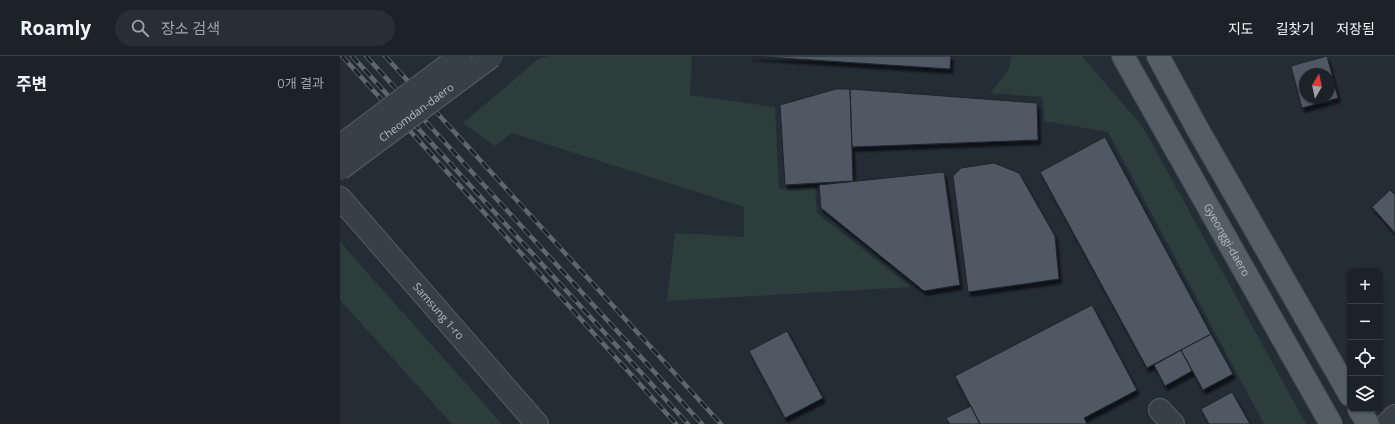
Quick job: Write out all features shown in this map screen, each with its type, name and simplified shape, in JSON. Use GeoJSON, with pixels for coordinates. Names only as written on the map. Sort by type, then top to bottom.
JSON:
{"type":"FeatureCollection","features":[{"type":"Feature","properties":{"kind":"main road","name":"Gyeonggi-daero"},"geometry":{"type":"LineString","coordinates":[[1123,56],[1331,424]]}},
{"type":"Feature","properties":{"kind":"main road"},"geometry":{"type":"LineString","coordinates":[[1158,56],[1197,128],[1347,390]]}},
{"type":"Feature","properties":{"kind":"main road"},"geometry":{"type":"LineString","coordinates":[[1361,412],[1368,424]]}},
{"type":"Feature","properties":{"kind":"street","name":"Cheomdan-daero"},"geometry":{"type":"LineString","coordinates":[[340,146],[460,56]]}},
{"type":"Feature","properties":{"kind":"street","name":"Cheomdan-daero"},"geometry":{"type":"LineString","coordinates":[[340,169],[492,56]]}},
{"type":"Feature","properties":{"kind":"street","name":"Samsung 1-ro"},"geometry":{"type":"LineString","coordinates":[[340,198],[537,424]]}},
{"type":"Feature","properties":{"kind":"street"},"geometry":{"type":"LineString","coordinates":[[1387,424],[1395,416]]}},
{"type":"Feature","properties":{"kind":"shaded area"},"geometry":{"type":"Polygon","coordinates":[[[549,56],[692,56],[690,95],[775,107],[779,189],[815,187],[817,213],[911,287],[667,301],[675,233],[744,237],[744,207],[512,133],[495,146],[463,123],[538,59],[549,56]]]}},
{"type":"Feature","properties":{"kind":"shaded area"},"geometry":{"type":"Polygon","coordinates":[[[1012,56],[1082,56],[1143,127],[1306,424],[1264,424],[1108,132],[1044,121],[1043,97],[990,93],[1008,71],[1012,56]]]}},
{"type":"Feature","properties":{"kind":"shaded area"},"geometry":{"type":"Polygon","coordinates":[[[340,242],[502,424],[452,424],[340,300],[340,242]]]}},
{"type":"Feature","properties":{"kind":"building"},"geometry":{"type":"Polygon","coordinates":[[[750,56],[951,56],[950,69],[750,56]]]}},
{"type":"Feature","properties":{"kind":"building"},"geometry":{"type":"Polygon","coordinates":[[[1327,56],[1330,68],[1299,68],[1299,97],[1291,66],[1327,56]]]}},
{"type":"Feature","properties":{"kind":"building"},"geometry":{"type":"Polygon","coordinates":[[[1335,87],[1338,98],[1335,99],[1335,87]]]}},
{"type":"Feature","properties":{"kind":"building"},"geometry":{"type":"Polygon","coordinates":[[[836,89],[850,89],[853,181],[785,185],[780,105],[836,89]]]}},
{"type":"Feature","properties":{"kind":"building"},"geometry":{"type":"Polygon","coordinates":[[[850,89],[1037,103],[1038,140],[852,147],[850,89]]]}},
{"type":"Feature","properties":{"kind":"building"},"geometry":{"type":"Polygon","coordinates":[[[1301,104],[1316,104],[1302,108],[1301,104]]]}},
{"type":"Feature","properties":{"kind":"building"},"geometry":{"type":"Polygon","coordinates":[[[1105,137],[1211,334],[1147,368],[1040,172],[1105,137]]]}},
{"type":"Feature","properties":{"kind":"building"},"geometry":{"type":"Polygon","coordinates":[[[994,163],[1019,173],[1055,236],[1059,279],[968,292],[953,176],[961,168],[994,163]]]}},
{"type":"Feature","properties":{"kind":"building"},"geometry":{"type":"Polygon","coordinates":[[[944,172],[960,285],[924,291],[821,208],[819,185],[944,172]]]}},
{"type":"Feature","properties":{"kind":"building"},"geometry":{"type":"Polygon","coordinates":[[[1390,190],[1395,195],[1395,233],[1372,207],[1390,190]]]}},
{"type":"Feature","properties":{"kind":"building"},"geometry":{"type":"Polygon","coordinates":[[[1092,305],[1137,390],[1084,418],[1087,424],[980,424],[955,376],[1092,305]]]}},
{"type":"Feature","properties":{"kind":"building"},"geometry":{"type":"Polygon","coordinates":[[[787,331],[823,398],[785,418],[749,351],[787,331]]]}},
{"type":"Feature","properties":{"kind":"building"},"geometry":{"type":"Polygon","coordinates":[[[1211,334],[1233,374],[1203,390],[1181,350],[1211,334]]]}},
{"type":"Feature","properties":{"kind":"building"},"geometry":{"type":"Polygon","coordinates":[[[1181,350],[1192,371],[1165,386],[1154,365],[1181,350]]]}},
{"type":"Feature","properties":{"kind":"building"},"geometry":{"type":"Polygon","coordinates":[[[1232,392],[1250,424],[1209,424],[1201,409],[1232,392]]]}},
{"type":"Feature","properties":{"kind":"building"},"geometry":{"type":"Polygon","coordinates":[[[971,406],[980,424],[950,424],[946,418],[971,406]]]}},
{"type":"Feature","properties":{"kind":"railway"},"geometry":{"type":"LineString","coordinates":[[342,56],[676,424]]}},
{"type":"Feature","properties":{"kind":"railway"},"geometry":{"type":"LineString","coordinates":[[352,56],[688,424]]}},
{"type":"Feature","properties":{"kind":"railway"},"geometry":{"type":"LineString","coordinates":[[366,56],[702,424]]}},
{"type":"Feature","properties":{"kind":"railway"},"geometry":{"type":"LineString","coordinates":[[385,56],[721,424]]}}]}
